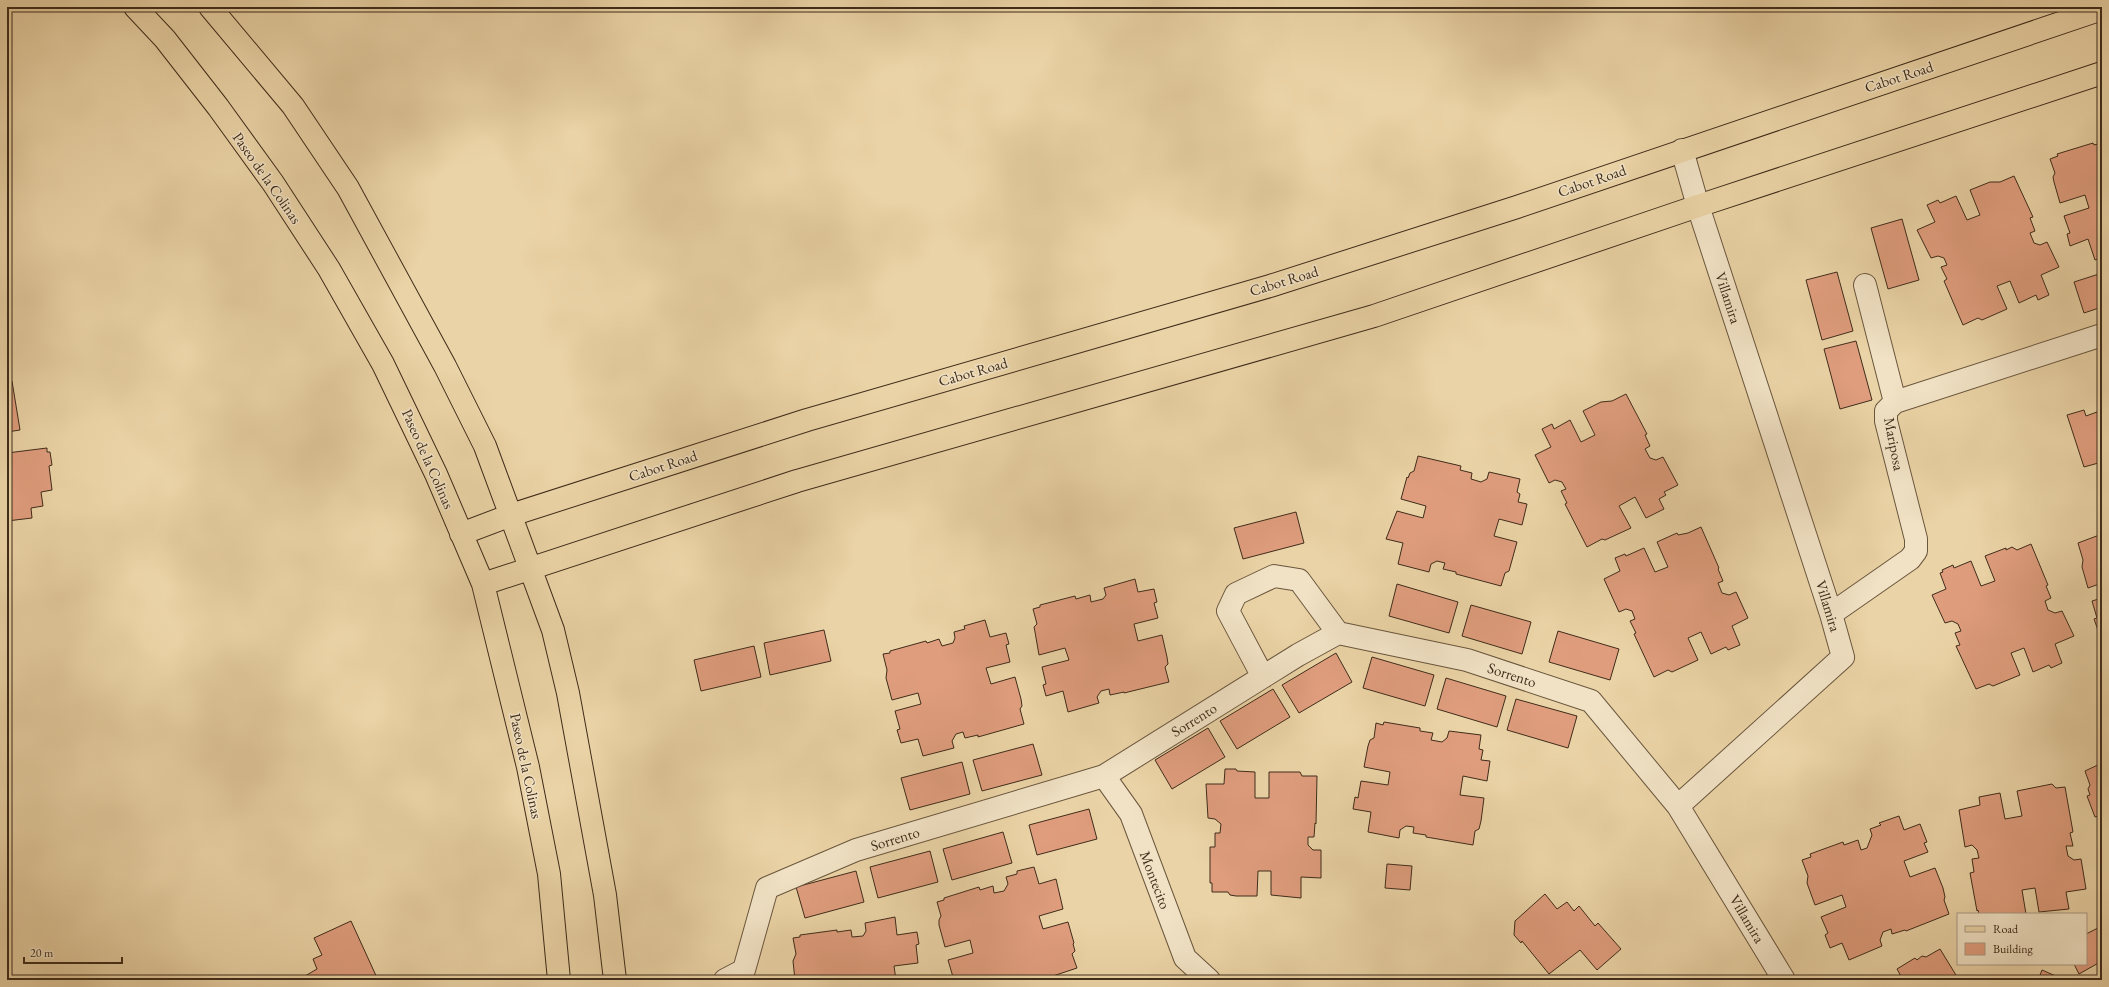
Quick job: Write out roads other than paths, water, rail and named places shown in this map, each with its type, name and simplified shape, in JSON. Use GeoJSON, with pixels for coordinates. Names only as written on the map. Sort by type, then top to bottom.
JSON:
{"type":"FeatureCollection","features":[{"type":"Feature","properties":{"kind":"main road","name":"Paseo de la Colinas"},"geometry":{"type":"LineString","coordinates":[[134,7],[165,40],[218,107],[273,183],[328,269],[383,364],[417,433],[483,584],[528,768],[548,874],[559,980]]}},
{"type":"Feature","properties":{"kind":"main road"},"geometry":{"type":"LineString","coordinates":[[210,7],[293,106],[348,188],[445,366],[485,446],[553,630],[568,693],[605,896],[615,980]]}},
{"type":"Feature","properties":{"kind":"main road","name":"Cabot Road"},"geometry":{"type":"LineString","coordinates":[[460,534],[511,515],[807,420],[1270,286],[1517,207],[2102,9]]}},
{"type":"Feature","properties":{"kind":"main road"},"geometry":{"type":"LineString","coordinates":[[483,584],[798,481],[1374,316],[1698,206],[2102,73]]}},
{"type":"Feature","properties":{"kind":"street","name":"Villamira"},"geometry":{"type":"LineString","coordinates":[[1682,150],[1698,206],[1831,614],[1843,657],[1678,806],[1784,980]]}},
{"type":"Feature","properties":{"kind":"street"},"geometry":{"type":"LineString","coordinates":[[1865,285],[1895,402]]}},
{"type":"Feature","properties":{"kind":"street","name":"Mariposa"},"geometry":{"type":"LineString","coordinates":[[1831,614],[1910,559],[1916,551],[1916,539],[1886,421],[1886,411],[1895,402],[2102,335]]}},
{"type":"Feature","properties":{"kind":"street"},"geometry":{"type":"LineString","coordinates":[[1263,677],[1228,611],[1236,594],[1274,576],[1299,580],[1338,633]]}},
{"type":"Feature","properties":{"kind":"street","name":"Sorrento"},"geometry":{"type":"LineString","coordinates":[[725,980],[744,970],[767,888],[856,850],[1104,776],[1263,677],[1338,633],[1467,660],[1591,701],[1678,806]]}},
{"type":"Feature","properties":{"kind":"street","name":"Montecito"},"geometry":{"type":"LineString","coordinates":[[1104,776],[1131,814],[1185,958],[1209,980]]}}]}
